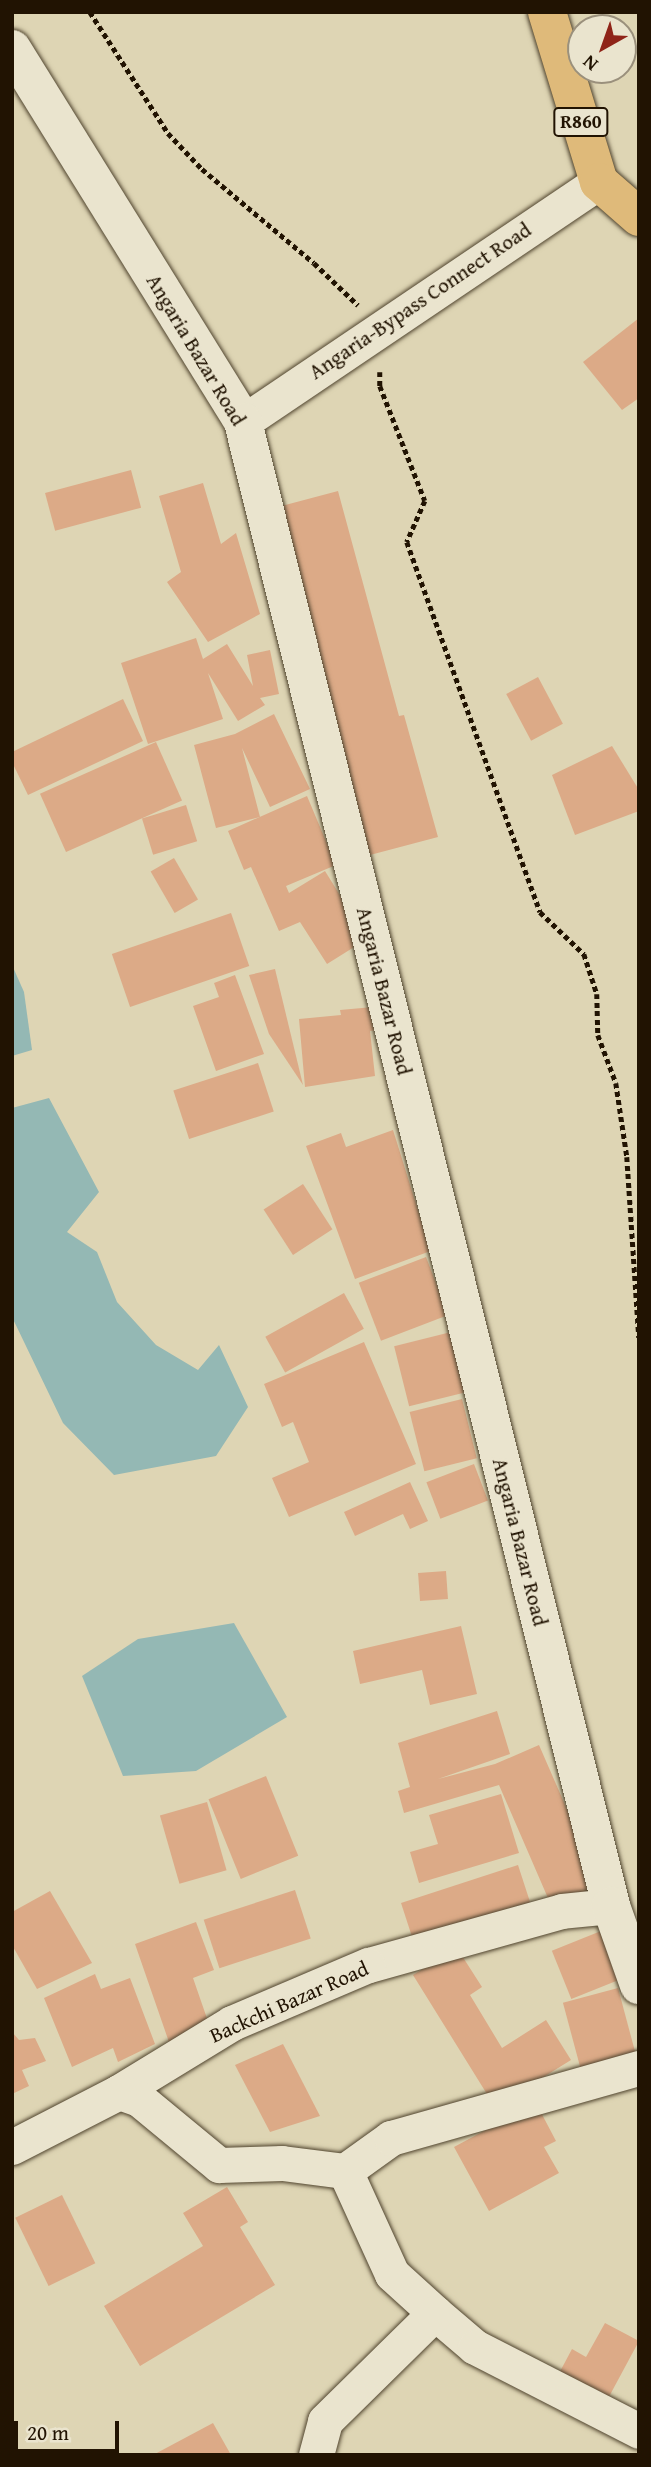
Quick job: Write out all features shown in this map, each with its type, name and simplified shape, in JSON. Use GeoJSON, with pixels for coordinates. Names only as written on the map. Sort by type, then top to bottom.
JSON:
{"type":"FeatureCollection","features":[{"type":"Feature","properties":{"kind":"main road","name":"R860"},"geometry":{"type":"LineString","coordinates":[[547,12],[599,182]]}},
{"type":"Feature","properties":{"kind":"main road","name":"Angaria Bazar Road"},"geometry":{"type":"LineString","coordinates":[[12,48],[243,422],[611,1906],[639,1985]]}},
{"type":"Feature","properties":{"kind":"main road"},"geometry":{"type":"LineString","coordinates":[[599,182],[639,217]]}},
{"type":"Feature","properties":{"kind":"street","name":"Angaria-Bypass Connect Road"},"geometry":{"type":"LineString","coordinates":[[243,422],[599,182]]}},
{"type":"Feature","properties":{"kind":"street","name":"Backchi Bazar Road"},"geometry":{"type":"LineString","coordinates":[[12,2147],[119,2092],[232,2023],[368,1965],[562,1911],[611,1906]]}},
{"type":"Feature","properties":{"kind":"street"},"geometry":{"type":"LineString","coordinates":[[119,2092],[139,2099],[219,2165],[282,2163],[345,2171],[391,2138],[639,2068]]}},
{"type":"Feature","properties":{"kind":"street"},"geometry":{"type":"LineString","coordinates":[[345,2171],[392,2274],[435,2313],[475,2347],[639,2431]]}},
{"type":"Feature","properties":{"kind":"street"},"geometry":{"type":"LineString","coordinates":[[316,2455],[325,2421],[435,2313]]}},
{"type":"Feature","properties":{"kind":"path"},"geometry":{"type":"LineString","coordinates":[[90,12],[168,133],[202,169],[357,303],[366,337],[380,363],[380,386],[425,501],[407,542],[411,555],[540,912],[584,954],[597,994],[598,1035],[616,1083],[627,1157],[639,1339]]}},
{"type":"Feature","properties":{"kind":"water"},"geometry":{"type":"Polygon","coordinates":[[[12,965],[24,992],[32,1050],[12,1056],[12,965]]]}},
{"type":"Feature","properties":{"kind":"water"},"geometry":{"type":"Polygon","coordinates":[[[49,1098],[99,1192],[67,1232],[97,1252],[117,1302],[156,1345],[198,1370],[219,1345],[248,1407],[216,1456],[114,1475],[63,1423],[12,1317],[12,1108],[49,1098]]]}},
{"type":"Feature","properties":{"kind":"water"},"geometry":{"type":"Polygon","coordinates":[[[234,1623],[287,1717],[196,1771],[123,1776],[82,1676],[138,1639],[234,1623]]]}},
{"type":"Feature","properties":{"kind":"building"},"geometry":{"type":"Polygon","coordinates":[[[639,318],[639,398],[622,410],[583,362],[639,318]]]}},
{"type":"Feature","properties":{"kind":"building"},"geometry":{"type":"Polygon","coordinates":[[[131,470],[141,508],[55,531],[45,493],[131,470]]]}},
{"type":"Feature","properties":{"kind":"building"},"geometry":{"type":"Polygon","coordinates":[[[203,483],[221,544],[236,533],[260,614],[208,642],[167,582],[181,572],[159,496],[203,483]]]}},
{"type":"Feature","properties":{"kind":"building"},"geometry":{"type":"Polygon","coordinates":[[[338,491],[399,716],[404,715],[438,837],[370,855],[274,508],[338,491]]]}},
{"type":"Feature","properties":{"kind":"building"},"geometry":{"type":"Polygon","coordinates":[[[196,638],[203,659],[227,644],[253,686],[247,655],[270,650],[279,694],[260,698],[265,705],[238,721],[208,673],[223,719],[148,744],[121,663],[196,638]]]}},
{"type":"Feature","properties":{"kind":"building"},"geometry":{"type":"Polygon","coordinates":[[[538,677],[563,724],[531,741],[506,694],[538,677]]]}},
{"type":"Feature","properties":{"kind":"building"},"geometry":{"type":"Polygon","coordinates":[[[123,699],[143,741],[28,795],[12,762],[12,752],[123,699]]]}},
{"type":"Feature","properties":{"kind":"building"},"geometry":{"type":"Polygon","coordinates":[[[274,714],[310,789],[270,807],[242,748],[260,817],[216,828],[194,745],[235,734],[274,714]]]}},
{"type":"Feature","properties":{"kind":"building"},"geometry":{"type":"Polygon","coordinates":[[[156,742],[182,800],[66,852],[40,794],[156,742]]]}},
{"type":"Feature","properties":{"kind":"building"},"geometry":{"type":"Polygon","coordinates":[[[612,746],[639,790],[639,811],[575,835],[552,775],[612,746]]]}},
{"type":"Feature","properties":{"kind":"building"},"geometry":{"type":"Polygon","coordinates":[[[307,796],[336,865],[286,886],[289,893],[325,871],[367,939],[327,964],[300,922],[279,931],[251,867],[244,870],[228,831],[307,796]]]}},
{"type":"Feature","properties":{"kind":"building"},"geometry":{"type":"Polygon","coordinates":[[[186,805],[197,841],[153,855],[142,818],[186,805]]]}},
{"type":"Feature","properties":{"kind":"building"},"geometry":{"type":"Polygon","coordinates":[[[174,858],[198,900],[175,913],[151,872],[174,858]]]}},
{"type":"Feature","properties":{"kind":"building"},"geometry":{"type":"Polygon","coordinates":[[[231,913],[249,966],[130,1007],[112,954],[231,913]]]}},
{"type":"Feature","properties":{"kind":"building"},"geometry":{"type":"Polygon","coordinates":[[[275,969],[303,1085],[269,1034],[249,975],[275,969]]]}},
{"type":"Feature","properties":{"kind":"building"},"geometry":{"type":"Polygon","coordinates":[[[235,975],[264,1054],[216,1071],[193,1006],[219,997],[214,983],[235,975]]]}},
{"type":"Feature","properties":{"kind":"building"},"geometry":{"type":"Polygon","coordinates":[[[384,1006],[387,1029],[370,1031],[375,1076],[305,1087],[299,1019],[341,1015],[340,1010],[384,1006]]]}},
{"type":"Feature","properties":{"kind":"building"},"geometry":{"type":"Polygon","coordinates":[[[258,1063],[274,1112],[189,1139],[173,1091],[258,1063]]]}},
{"type":"Feature","properties":{"kind":"building"},"geometry":{"type":"Polygon","coordinates":[[[393,1130],[422,1223],[436,1249],[355,1279],[306,1146],[341,1133],[346,1147],[393,1130]]]}},
{"type":"Feature","properties":{"kind":"building"},"geometry":{"type":"Polygon","coordinates":[[[303,1184],[332,1229],[293,1255],[264,1210],[303,1184]]]}},
{"type":"Feature","properties":{"kind":"building"},"geometry":{"type":"Polygon","coordinates":[[[426,1257],[448,1315],[381,1341],[359,1283],[426,1257]]]}},
{"type":"Feature","properties":{"kind":"building"},"geometry":{"type":"Polygon","coordinates":[[[344,1293],[364,1329],[285,1372],[265,1337],[344,1293]]]}},
{"type":"Feature","properties":{"kind":"building"},"geometry":{"type":"Polygon","coordinates":[[[463,1329],[478,1389],[409,1406],[394,1346],[463,1329]]]}},
{"type":"Feature","properties":{"kind":"building"},"geometry":{"type":"Polygon","coordinates":[[[364,1342],[416,1464],[289,1517],[272,1478],[309,1462],[293,1422],[282,1427],[264,1384],[364,1342]]]}},
{"type":"Feature","properties":{"kind":"building"},"geometry":{"type":"Polygon","coordinates":[[[462,1399],[477,1458],[424,1471],[410,1412],[462,1399]]]}},
{"type":"Feature","properties":{"kind":"building"},"geometry":{"type":"Polygon","coordinates":[[[474,1464],[488,1500],[440,1519],[426,1482],[474,1464]]]}},
{"type":"Feature","properties":{"kind":"building"},"geometry":{"type":"Polygon","coordinates":[[[410,1482],[428,1521],[410,1529],[403,1514],[355,1536],[344,1512],[410,1482]]]}},
{"type":"Feature","properties":{"kind":"building"},"geometry":{"type":"Polygon","coordinates":[[[446,1571],[448,1599],[420,1601],[418,1573],[446,1571]]]}},
{"type":"Feature","properties":{"kind":"building"},"geometry":{"type":"Polygon","coordinates":[[[461,1626],[477,1694],[430,1705],[422,1670],[360,1684],[353,1651],[461,1626]]]}},
{"type":"Feature","properties":{"kind":"building"},"geometry":{"type":"Polygon","coordinates":[[[497,1711],[510,1754],[438,1779],[495,1764],[539,1745],[603,1892],[554,1912],[499,1785],[404,1813],[398,1791],[410,1787],[398,1743],[497,1711]]]}},
{"type":"Feature","properties":{"kind":"building"},"geometry":{"type":"Polygon","coordinates":[[[266,1776],[298,1856],[241,1879],[209,1799],[266,1776]]]}},
{"type":"Feature","properties":{"kind":"building"},"geometry":{"type":"Polygon","coordinates":[[[501,1794],[519,1853],[419,1883],[410,1852],[438,1844],[429,1815],[501,1794]]]}},
{"type":"Feature","properties":{"kind":"building"},"geometry":{"type":"Polygon","coordinates":[[[207,1802],[227,1870],[179,1884],[160,1816],[207,1802]]]}},
{"type":"Feature","properties":{"kind":"building"},"geometry":{"type":"Polygon","coordinates":[[[518,1865],[532,1908],[415,1946],[401,1903],[518,1865]]]}},
{"type":"Feature","properties":{"kind":"building"},"geometry":{"type":"Polygon","coordinates":[[[295,1890],[311,1939],[219,1968],[204,1920],[295,1890]]]}},
{"type":"Feature","properties":{"kind":"building"},"geometry":{"type":"Polygon","coordinates":[[[50,1891],[92,1963],[37,1989],[12,1945],[12,1912],[50,1891]]]}},
{"type":"Feature","properties":{"kind":"building"},"geometry":{"type":"Polygon","coordinates":[[[196,1922],[214,1970],[193,1978],[211,2030],[170,2045],[135,1944],[196,1922]]]}},
{"type":"Feature","properties":{"kind":"building"},"geometry":{"type":"Polygon","coordinates":[[[601,1931],[620,1979],[571,1999],[552,1951],[601,1931]]]}},
{"type":"Feature","properties":{"kind":"building"},"geometry":{"type":"Polygon","coordinates":[[[457,1948],[482,1987],[470,1995],[502,2048],[546,2020],[571,2060],[495,2107],[413,1975],[457,1948]]]}},
{"type":"Feature","properties":{"kind":"building"},"geometry":{"type":"Polygon","coordinates":[[[95,1974],[101,1989],[130,1978],[155,2044],[118,2062],[113,2048],[72,2067],[44,1998],[95,1974]]]}},
{"type":"Feature","properties":{"kind":"building"},"geometry":{"type":"Polygon","coordinates":[[[618,1988],[637,2059],[582,2073],[563,2003],[618,1988]]]}},
{"type":"Feature","properties":{"kind":"building"},"geometry":{"type":"Polygon","coordinates":[[[12,2032],[19,2040],[35,2038],[46,2061],[22,2070],[29,2086],[12,2094],[12,2032]]]}},
{"type":"Feature","properties":{"kind":"building"},"geometry":{"type":"Polygon","coordinates":[[[283,2044],[320,2116],[270,2132],[235,2065],[283,2044]]]}},
{"type":"Feature","properties":{"kind":"building"},"geometry":{"type":"Polygon","coordinates":[[[536,2103],[556,2141],[544,2147],[559,2173],[489,2211],[454,2147],[536,2103]]]}},
{"type":"Feature","properties":{"kind":"building"},"geometry":{"type":"Polygon","coordinates":[[[227,2187],[248,2222],[240,2227],[275,2285],[140,2366],[104,2306],[203,2246],[183,2213],[227,2187]]]}},
{"type":"Feature","properties":{"kind":"building"},"geometry":{"type":"Polygon","coordinates":[[[62,2195],[95,2263],[49,2286],[15,2218],[62,2195]]]}},
{"type":"Feature","properties":{"kind":"building"},"geometry":{"type":"Polygon","coordinates":[[[605,2323],[639,2341],[604,2406],[556,2379],[572,2349],[586,2357],[605,2323]]]}},
{"type":"Feature","properties":{"kind":"building"},"geometry":{"type":"Polygon","coordinates":[[[213,2423],[231,2455],[153,2455],[213,2423]]]}}]}
